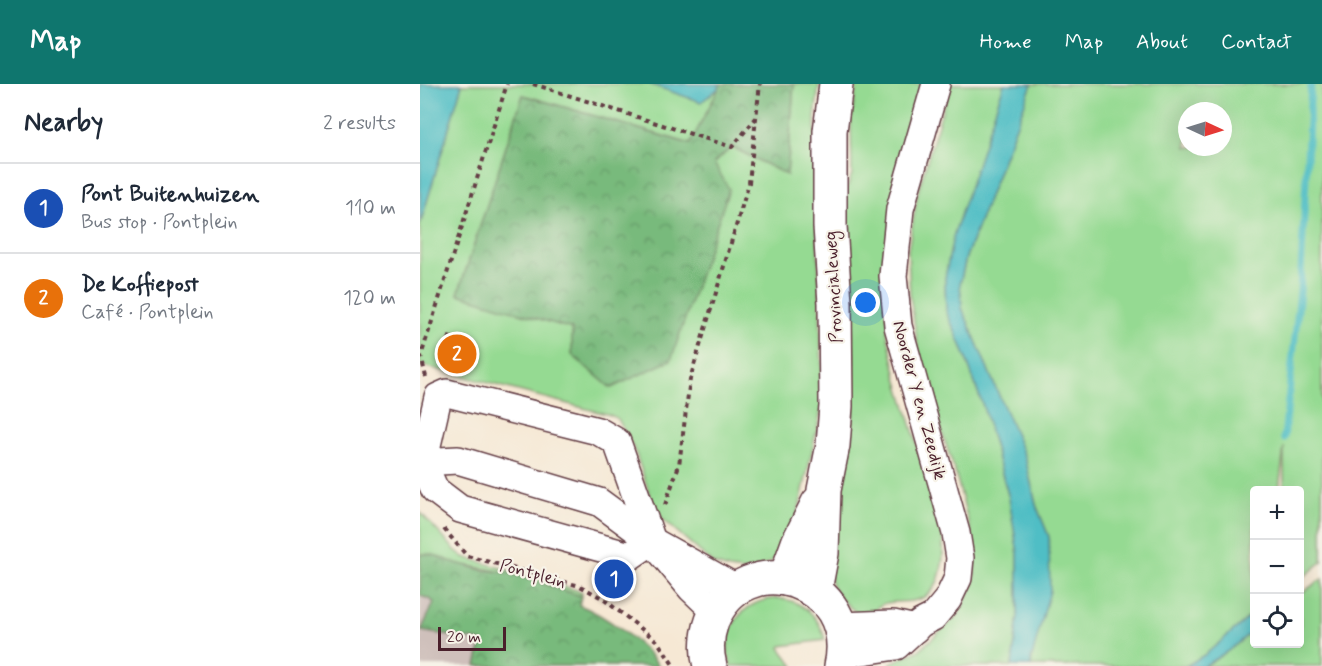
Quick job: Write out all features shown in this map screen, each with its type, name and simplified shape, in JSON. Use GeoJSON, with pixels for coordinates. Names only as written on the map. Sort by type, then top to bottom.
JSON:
{"type":"FeatureCollection","features":[{"type":"Feature","properties":{"kind":"main road","name":"Provincialeweg"},"geometry":{"type":"LineString","coordinates":[[815,591],[822,553],[824,490],[832,445],[836,397],[835,303],[830,226],[830,131],[836,84]]}},
{"type":"Feature","properties":{"kind":"main road","name":"Provincialeweg"},"geometry":{"type":"LineString","coordinates":[[785,579],[798,543],[824,490]]}},
{"type":"Feature","properties":{"kind":"main road"},"geometry":{"type":"LineString","coordinates":[[709,666],[707,644],[716,612],[738,589],[759,580],[785,579],[798,582],[815,591],[829,604],[841,649]]}},
{"type":"Feature","properties":{"kind":"street","name":"Noorder Y en Zeedijk"},"geometry":{"type":"LineString","coordinates":[[841,649],[896,646],[933,617],[948,599],[958,578],[960,558],[956,533],[898,326],[893,276],[900,209],[936,84]]}},
{"type":"Feature","properties":{"kind":"street"},"geometry":{"type":"LineString","coordinates":[[652,541],[630,556],[460,509],[435,490],[422,462],[438,397],[447,393],[598,431],[617,442],[652,541],[716,612]]}},
{"type":"Feature","properties":{"kind":"street"},"geometry":{"type":"LineString","coordinates":[[422,462],[458,460],[598,502],[652,541],[738,589]]}},
{"type":"Feature","properties":{"kind":"path"},"geometry":{"type":"LineString","coordinates":[[427,382],[421,356],[507,84]]}},
{"type":"Feature","properties":{"kind":"path"},"geometry":{"type":"LineString","coordinates":[[533,84],[732,147],[756,118]]}},
{"type":"Feature","properties":{"kind":"path"},"geometry":{"type":"LineString","coordinates":[[652,541],[679,465],[690,379],[749,183],[760,84]]}},
{"type":"Feature","properties":{"kind":"path","name":"Pontplein"},"geometry":{"type":"LineString","coordinates":[[439,524],[467,556],[580,586],[602,598],[657,642],[674,666]]}},
{"type":"Feature","properties":{"kind":"shaded area"},"geometry":{"type":"Polygon","coordinates":[[[420,596],[434,603],[421,631],[482,641],[476,666],[420,666],[420,596]]]}},
{"type":"Feature","properties":{"kind":"green space"},"geometry":{"type":"Polygon","coordinates":[[[462,84],[649,84],[701,102],[719,88],[691,144],[523,95],[458,294],[714,163],[732,147],[787,175],[794,84],[819,84],[815,117],[815,156],[823,402],[798,513],[782,550],[773,561],[744,571],[714,564],[656,513],[635,451],[618,419],[420,365],[420,225],[462,84]]]}},
{"type":"Feature","properties":{"kind":"green space"},"geometry":{"type":"Polygon","coordinates":[[[721,84],[794,84],[787,175],[732,147],[714,163],[729,189],[671,360],[611,388],[572,355],[572,329],[458,294],[523,95],[690,144],[721,84]]]}},
{"type":"Feature","properties":{"kind":"green space"},"geometry":{"type":"Polygon","coordinates":[[[857,84],[928,84],[887,332],[897,378],[941,523],[943,558],[938,581],[923,597],[912,601],[886,603],[873,612],[857,613],[832,585],[829,564],[852,433],[852,344],[844,196],[852,174],[851,121],[857,84]]]}},
{"type":"Feature","properties":{"kind":"green space"},"geometry":{"type":"Polygon","coordinates":[[[950,84],[1004,84],[954,237],[945,278],[946,311],[962,347],[983,406],[1009,498],[1018,554],[1018,616],[1012,666],[890,666],[890,663],[918,651],[959,614],[974,581],[976,551],[956,475],[922,372],[910,296],[908,250],[918,192],[950,84]]]}},
{"type":"Feature","properties":{"kind":"green space"},"geometry":{"type":"Polygon","coordinates":[[[1032,84],[1322,84],[1322,562],[1304,577],[1304,486],[1284,486],[1284,447],[1279,486],[1250,486],[1250,616],[1206,654],[1186,666],[1031,666],[1049,537],[1036,505],[1025,457],[962,308],[960,284],[966,257],[1032,84]]]}},
{"type":"Feature","properties":{"kind":"green space"},"geometry":{"type":"Polygon","coordinates":[[[420,512],[464,557],[576,590],[582,593],[581,596],[509,573],[459,564],[429,554],[420,556],[420,512]]]}},
{"type":"Feature","properties":{"kind":"green space"},"geometry":{"type":"Polygon","coordinates":[[[434,555],[483,570],[509,573],[581,596],[579,605],[600,615],[623,631],[644,648],[659,666],[476,666],[482,641],[421,631],[434,603],[420,596],[420,556],[434,555]]]}},
{"type":"Feature","properties":{"kind":"green space"},"geometry":{"type":"Polygon","coordinates":[[[1322,579],[1322,666],[1204,666],[1250,633],[1250,648],[1304,648],[1304,591],[1322,579]]]}},
{"type":"Feature","properties":{"kind":"green space"},"geometry":{"type":"Polygon","coordinates":[[[777,598],[794,602],[808,611],[819,624],[825,640],[781,646],[780,648],[794,666],[731,666],[728,641],[736,620],[753,605],[777,598]]]}},
{"type":"Feature","properties":{"kind":"water"},"geometry":{"type":"Polygon","coordinates":[[[420,84],[462,84],[420,225],[420,84]]]}},
{"type":"Feature","properties":{"kind":"water"},"geometry":{"type":"Polygon","coordinates":[[[649,84],[720,84],[719,88],[701,102],[649,84]]]}},
{"type":"Feature","properties":{"kind":"water"},"geometry":{"type":"Polygon","coordinates":[[[1004,84],[1032,84],[966,257],[960,284],[962,308],[1025,457],[1036,505],[1049,537],[1050,591],[1031,666],[1012,666],[1018,616],[1018,554],[1009,498],[983,406],[962,347],[946,311],[945,278],[953,237],[1004,84]]]}},
{"type":"Feature","properties":{"kind":"water"},"geometry":{"type":"Polygon","coordinates":[[[1250,616],[1250,633],[1228,651],[1204,666],[1186,666],[1206,654],[1250,616]]]}},
{"type":"Feature","properties":{"kind":"building"},"geometry":{"type":"Polygon","coordinates":[[[449,336],[475,344],[466,371],[441,363],[449,336]]]}},
{"type":"Feature","properties":{"kind":"waterway"},"geometry":{"type":"LineString","coordinates":[[1284,438],[1300,291],[1311,84]]}},
{"type":"Feature","properties":{"kind":"place","name":"De Koffiepost"},"geometry":{"type":"Point","coordinates":[457,354]}},
{"type":"Feature","properties":{"kind":"place","name":"Pont Buitenhuizen"},"geometry":{"type":"Point","coordinates":[614,579]}}]}
